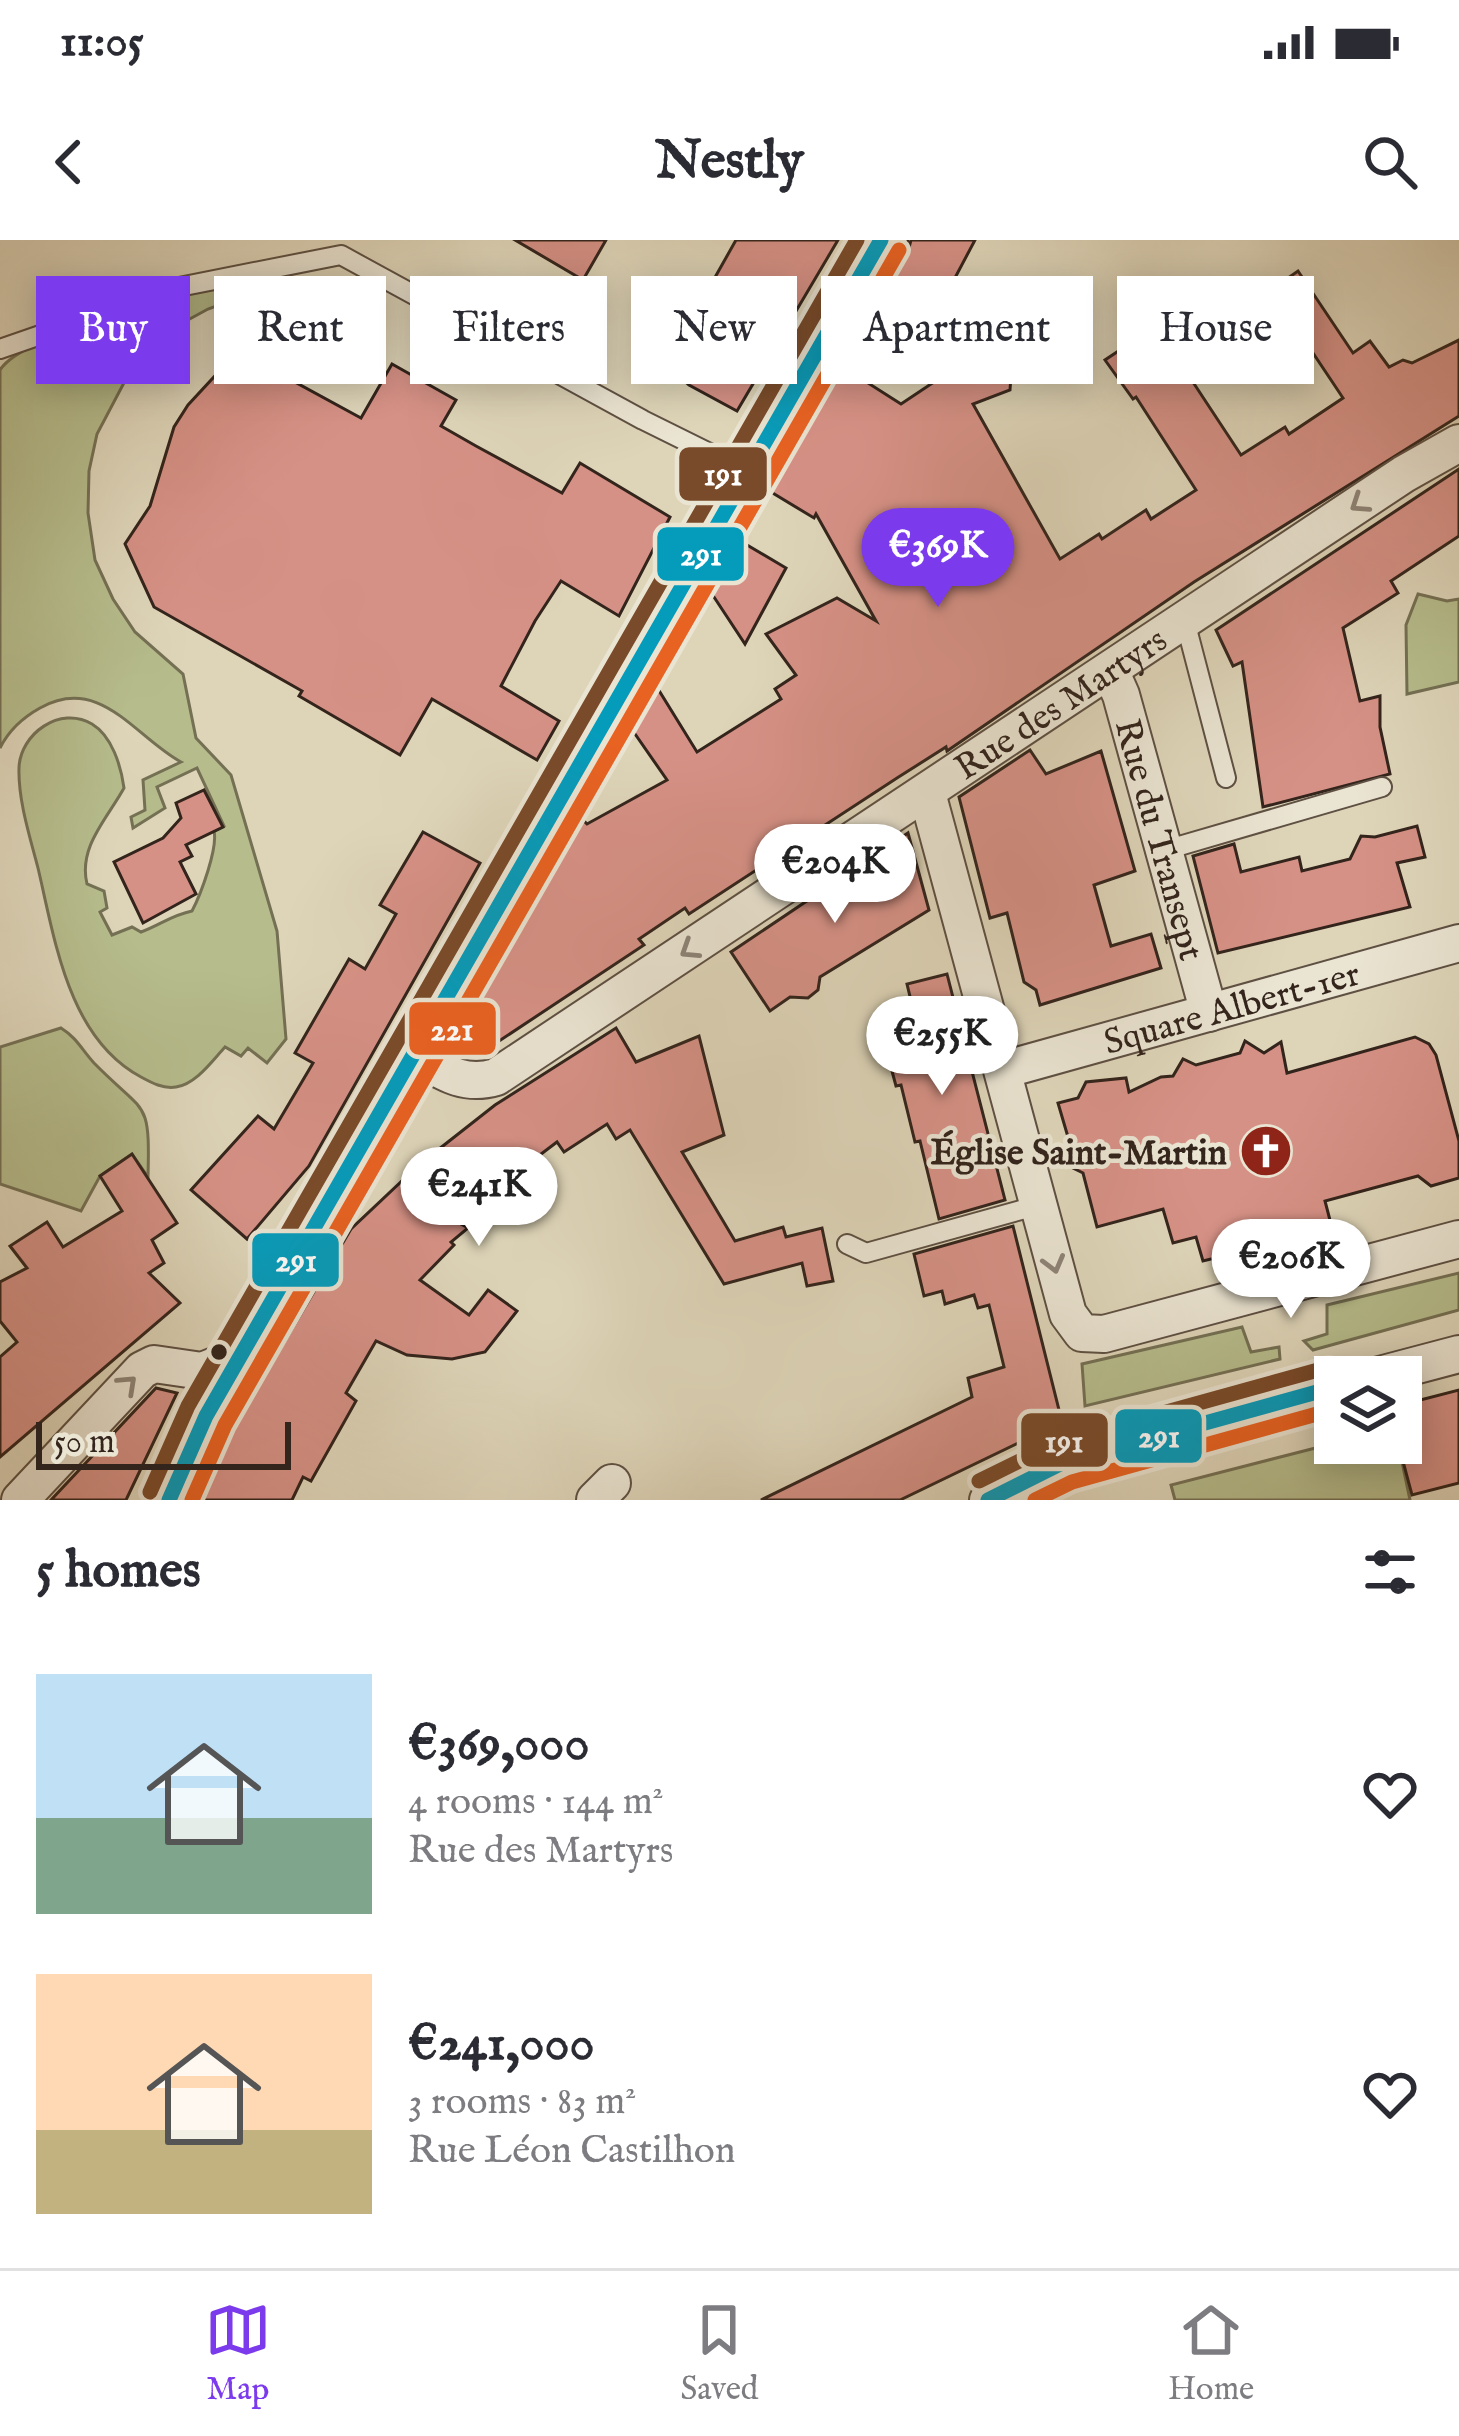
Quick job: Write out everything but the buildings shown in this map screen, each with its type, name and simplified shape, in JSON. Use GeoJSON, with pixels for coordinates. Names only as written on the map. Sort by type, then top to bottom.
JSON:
{"type":"FeatureCollection","features":[{"type":"Feature","properties":{"kind":"main road"},"geometry":{"type":"LineString","coordinates":[[169,1500],[206,1416],[881,240]]}},
{"type":"Feature","properties":{"kind":"street","name":"Rue des Martyrs"},"geometry":{"type":"LineString","coordinates":[[414,1055],[462,1081],[478,1083],[496,1077],[1404,474],[1459,443]]}},
{"type":"Feature","properties":{"kind":"street","name":"Rue du Transept"},"geometry":{"type":"LineString","coordinates":[[1110,670],[1121,695],[1208,1012]]}},
{"type":"Feature","properties":{"kind":"street"},"geometry":{"type":"LineString","coordinates":[[927,793],[1068,1314],[1082,1333],[1104,1334],[1459,1239]]}},
{"type":"Feature","properties":{"kind":"street","name":"Square Albert-1er"},"geometry":{"type":"LineString","coordinates":[[1003,1070],[1459,943]]}},
{"type":"Feature","properties":{"kind":"street"},"geometry":{"type":"LineString","coordinates":[[1422,1364],[1459,1354]]}},
{"type":"Feature","properties":{"kind":"street"},"geometry":{"type":"LineString","coordinates":[[20,1500],[142,1370],[154,1364],[202,1371],[240,1356]]}},
{"type":"Feature","properties":{"kind":"street"},"geometry":{"type":"LineString","coordinates":[[988,1500],[1064,1462],[1314,1393]]}},
{"type":"Feature","properties":{"kind":"lane"},"geometry":{"type":"LineString","coordinates":[[0,349],[179,287],[340,255],[748,472]]}},
{"type":"Feature","properties":{"kind":"lane"},"geometry":{"type":"LineString","coordinates":[[1185,621],[1226,778]]}},
{"type":"Feature","properties":{"kind":"lane"},"geometry":{"type":"LineString","coordinates":[[1162,851],[1382,788]]}},
{"type":"Feature","properties":{"kind":"lane"},"geometry":{"type":"LineString","coordinates":[[847,1244],[866,1253],[1039,1205]]}},
{"type":"Feature","properties":{"kind":"green space"},"geometry":{"type":"Polygon","coordinates":[[[214,285],[214,307],[190,319],[190,291],[214,285]]]}},
{"type":"Feature","properties":{"kind":"green space"},"geometry":{"type":"Polygon","coordinates":[[[36,344],[36,384],[123,384],[97,434],[89,471],[88,513],[95,560],[135,632],[183,674],[196,738],[231,775],[277,931],[286,1039],[267,1063],[248,1048],[241,1056],[225,1047],[190,1081],[176,1087],[153,1083],[116,1060],[96,1038],[68,985],[22,806],[21,756],[34,734],[55,721],[80,719],[99,729],[118,761],[124,788],[90,846],[85,871],[87,884],[104,891],[107,908],[100,912],[112,935],[132,927],[141,932],[192,911],[211,859],[214,831],[224,826],[197,768],[157,787],[165,808],[133,828],[131,817],[145,810],[143,780],[181,762],[99,704],[61,700],[40,708],[17,725],[0,748],[0,370],[36,344]]]}},
{"type":"Feature","properties":{"kind":"green space"},"geometry":{"type":"Polygon","coordinates":[[[1418,594],[1459,599],[1459,682],[1407,694],[1406,625],[1418,594]]]}},
{"type":"Feature","properties":{"kind":"green space"},"geometry":{"type":"Polygon","coordinates":[[[61,1028],[134,1101],[148,1133],[148,1177],[132,1154],[100,1176],[81,1211],[0,1184],[0,1047],[61,1028]]]}},
{"type":"Feature","properties":{"kind":"green space"},"geometry":{"type":"Polygon","coordinates":[[[1459,1273],[1459,1310],[1313,1350],[1304,1341],[1327,1334],[1327,1305],[1459,1273]]]}},
{"type":"Feature","properties":{"kind":"green space"},"geometry":{"type":"Polygon","coordinates":[[[1242,1327],[1251,1352],[1279,1347],[1280,1359],[1085,1406],[1082,1364],[1242,1327]]]}},
{"type":"Feature","properties":{"kind":"green space"},"geometry":{"type":"Polygon","coordinates":[[[1314,1448],[1314,1464],[1402,1464],[1410,1500],[1175,1500],[1171,1485],[1314,1448]]]}},
{"type":"Feature","properties":{"kind":"transit line","name":"191"},"geometry":{"type":"LineString","coordinates":[[150,1492],[188,1406],[857,240]]}},
{"type":"Feature","properties":{"kind":"transit line","name":"291"},"geometry":{"type":"LineString","coordinates":[[169,1500],[206,1416],[881,240]]}},
{"type":"Feature","properties":{"kind":"transit line","name":"221"},"geometry":{"type":"LineString","coordinates":[[192,1500],[225,1425],[899,250]]}},
{"type":"Feature","properties":{"kind":"transit line","name":"191"},"geometry":{"type":"LineString","coordinates":[[979,1481],[1058,1442],[1314,1371]]}},
{"type":"Feature","properties":{"kind":"transit line","name":"291"},"geometry":{"type":"LineString","coordinates":[[988,1500],[1064,1462],[1314,1393]]}},
{"type":"Feature","properties":{"kind":"transit line","name":"221"},"geometry":{"type":"LineString","coordinates":[[1035,1500],[1072,1482],[1314,1415]]}},
{"type":"Feature","properties":{"kind":"place","name":"Église Saint-Martin"},"geometry":{"type":"Point","coordinates":[1266,1151]}}]}
